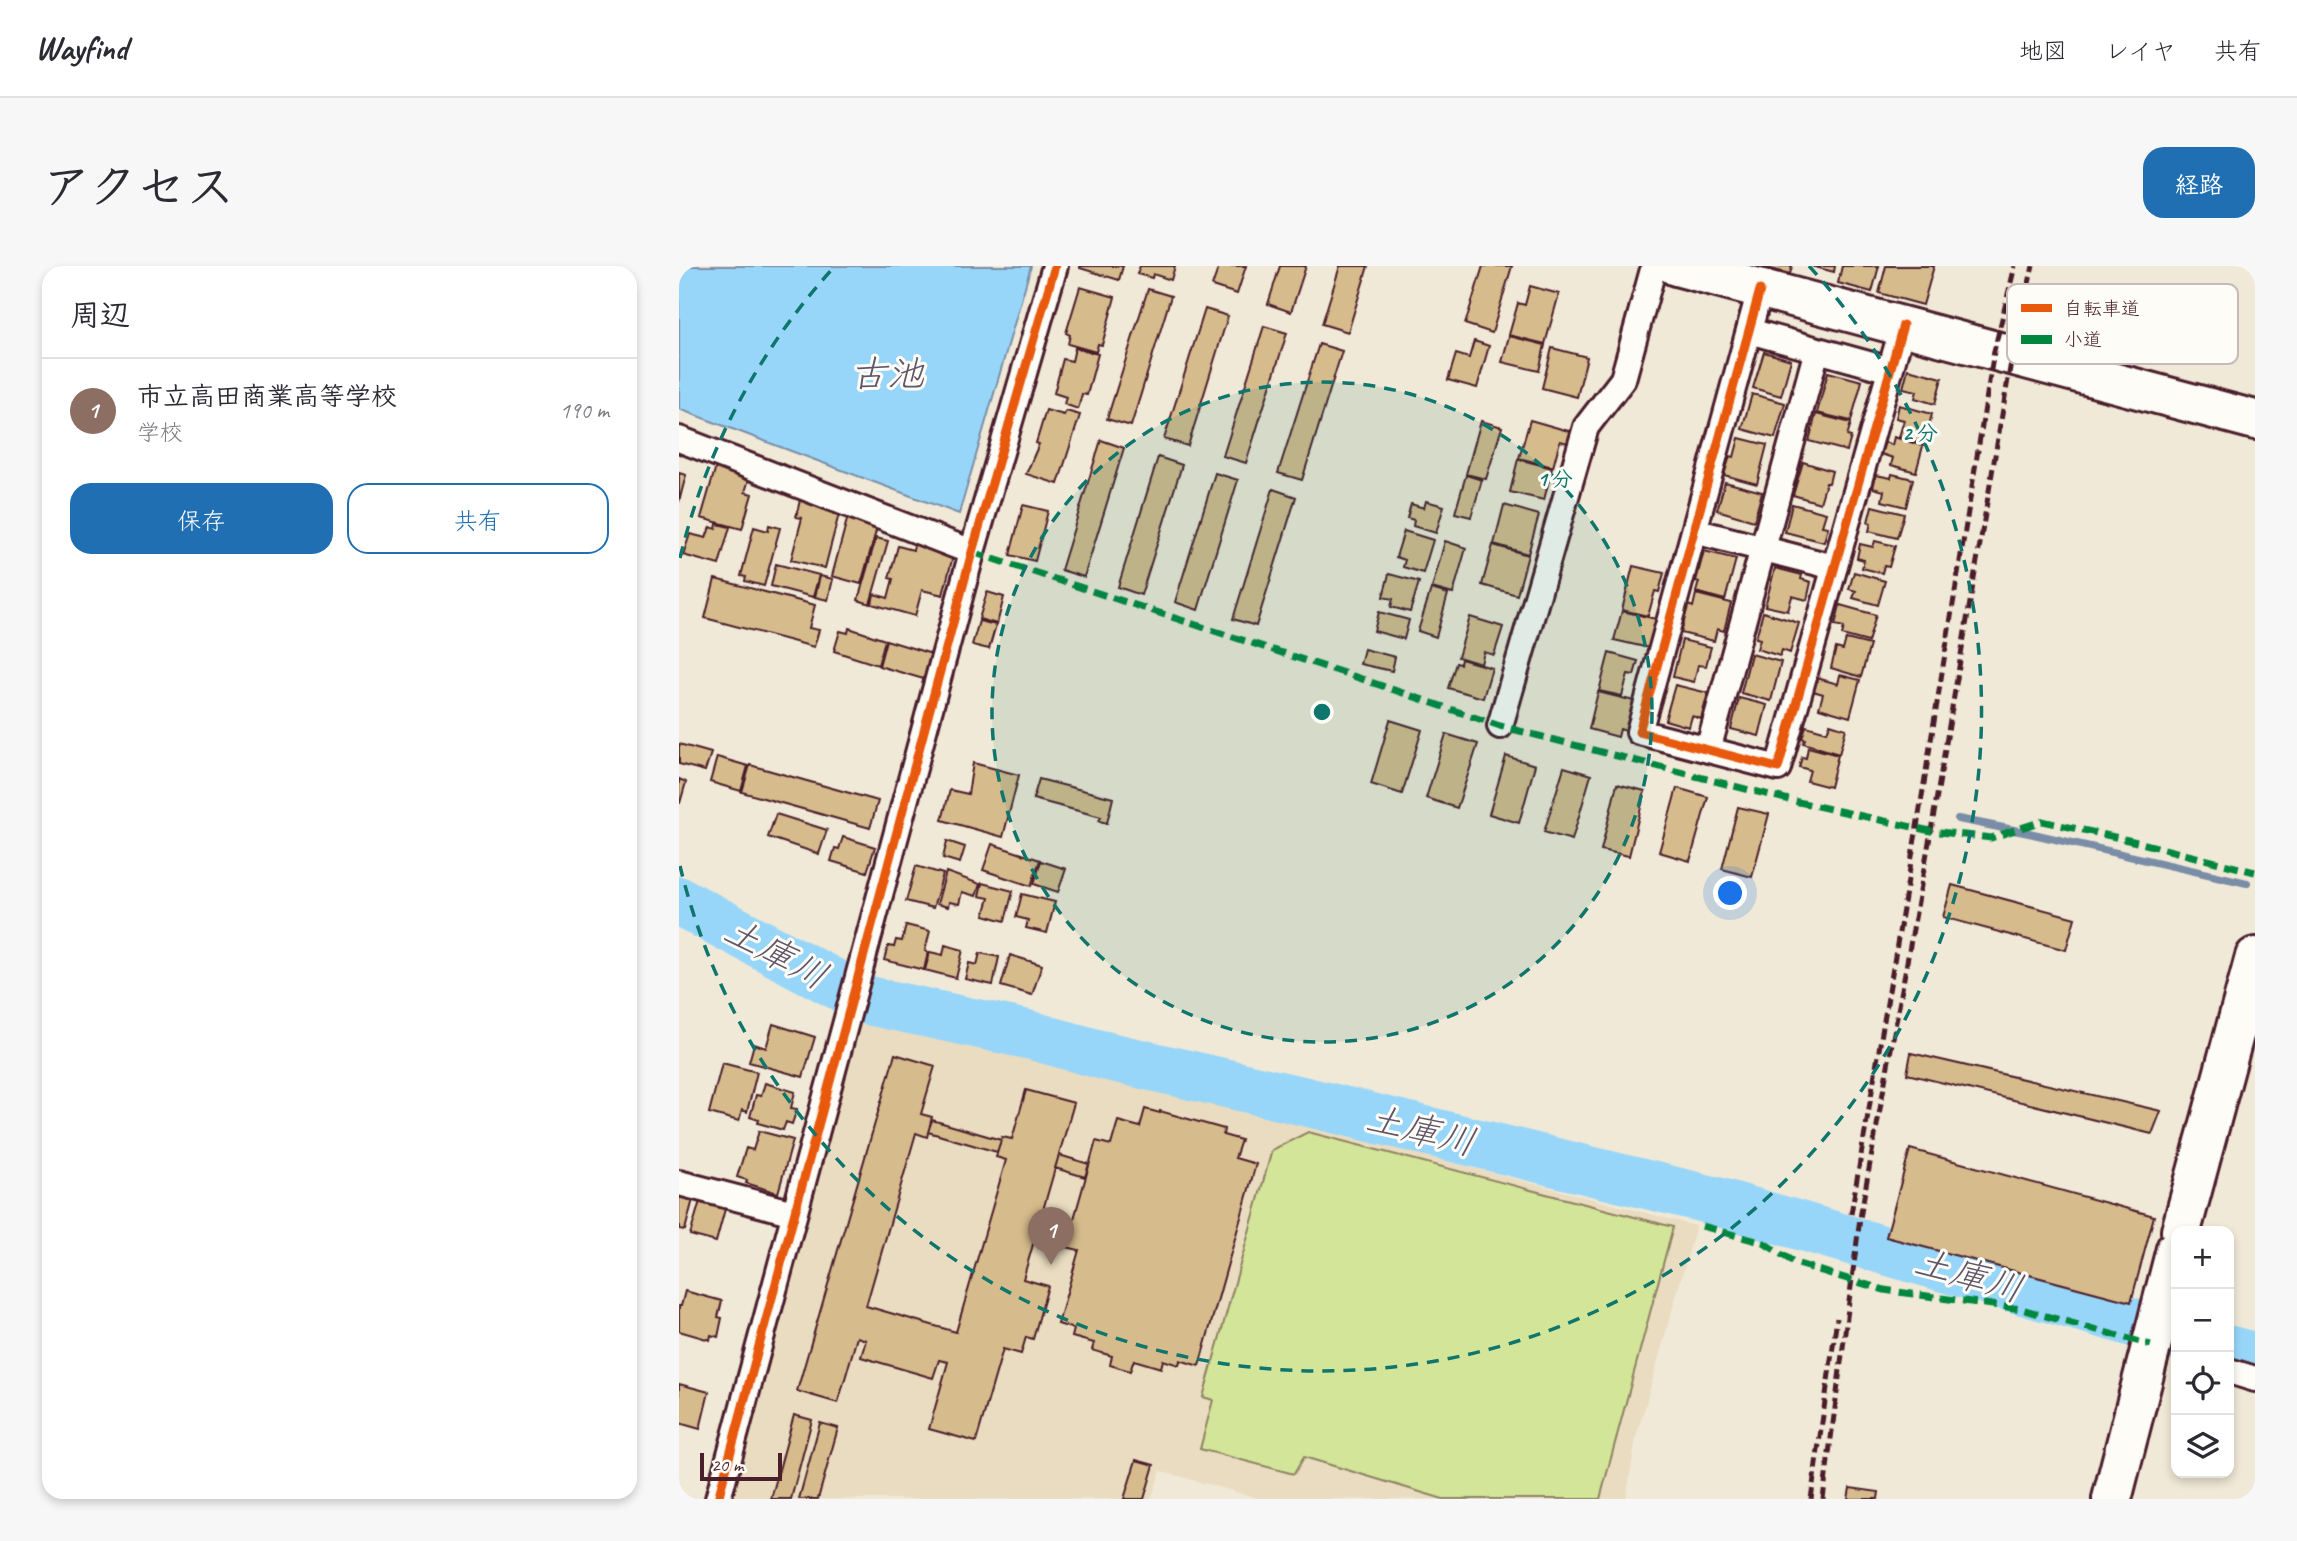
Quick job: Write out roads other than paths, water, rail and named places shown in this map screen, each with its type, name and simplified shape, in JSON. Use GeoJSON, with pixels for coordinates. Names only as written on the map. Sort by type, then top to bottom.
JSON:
{"type":"FeatureCollection","features":[{"type":"Feature","properties":{"kind":"main road"},"geometry":{"type":"LineString","coordinates":[[1675,266],[2007,353]]}},
{"type":"Feature","properties":{"kind":"main road"},"geometry":{"type":"LineString","coordinates":[[2048,364],[2255,420]]}},
{"type":"Feature","properties":{"kind":"main road"},"geometry":{"type":"LineString","coordinates":[[2182,1226],[2255,957]]}},
{"type":"Feature","properties":{"kind":"main road"},"geometry":{"type":"LineString","coordinates":[[2112,1499],[2159,1338],[2171,1274]]}},
{"type":"Feature","properties":{"kind":"street"},"geometry":{"type":"LineString","coordinates":[[718,1499],[972,552],[1055,266]]}},
{"type":"Feature","properties":{"kind":"street"},"geometry":{"type":"LineString","coordinates":[[1500,726],[1586,427],[1623,379],[1654,266]]}},
{"type":"Feature","properties":{"kind":"street"},"geometry":{"type":"LineString","coordinates":[[1760,290],[1639,732],[1778,768],[1903,325]]}},
{"type":"Feature","properties":{"kind":"street"},"geometry":{"type":"LineString","coordinates":[[1749,331],[1889,370]]}},
{"type":"Feature","properties":{"kind":"street"},"geometry":{"type":"LineString","coordinates":[[1708,750],[1817,350]]}},
{"type":"Feature","properties":{"kind":"street"},"geometry":{"type":"LineString","coordinates":[[679,439],[972,552]]}},
{"type":"Feature","properties":{"kind":"street"},"geometry":{"type":"LineString","coordinates":[[1694,531],[1834,567]]}},
{"type":"Feature","properties":{"kind":"street"},"geometry":{"type":"LineString","coordinates":[[679,1182],[794,1213]]}},
{"type":"Feature","properties":{"kind":"street"},"geometry":{"type":"LineString","coordinates":[[2234,1373],[2255,1379]]}},
{"type":"Feature","properties":{"kind":"water","name":"古池"},"geometry":{"type":"Polygon","coordinates":[[[679,266],[1031,266],[959,514],[679,409],[679,266]]]}},
{"type":"Feature","properties":{"kind":"waterway"},"geometry":{"type":"LineString","coordinates":[[1958,819],[2247,883]]}},
{"type":"Feature","properties":{"kind":"waterway","name":"土庫川"},"geometry":{"type":"LineString","coordinates":[[679,901],[866,1000],[1030,1035],[1102,1055],[1715,1201],[2171,1334]]}},
{"type":"Feature","properties":{"kind":"waterway","name":"土庫川"},"geometry":{"type":"LineString","coordinates":[[2234,1351],[2255,1357]]}},
{"type":"Feature","properties":{"kind":"railway"},"geometry":{"type":"LineString","coordinates":[[2011,284],[2015,266]]}},
{"type":"Feature","properties":{"kind":"railway"},"geometry":{"type":"LineString","coordinates":[[2029,284],[2033,266]]}},
{"type":"Feature","properties":{"kind":"railway"},"geometry":{"type":"LineString","coordinates":[[1851,1214],[1994,351],[2007,298]]}},
{"type":"Feature","properties":{"kind":"railway"},"geometry":{"type":"LineString","coordinates":[[1823,1499],[1860,1218],[1931,831],[2011,364]]}},
{"type":"Feature","properties":{"kind":"railway"},"geometry":{"type":"LineString","coordinates":[[1811,1499],[1837,1318]]}},
{"type":"Feature","properties":{"kind":"place","name":"市立高田商業高等学校"},"geometry":{"type":"Point","coordinates":[1051,1265]}}]}
